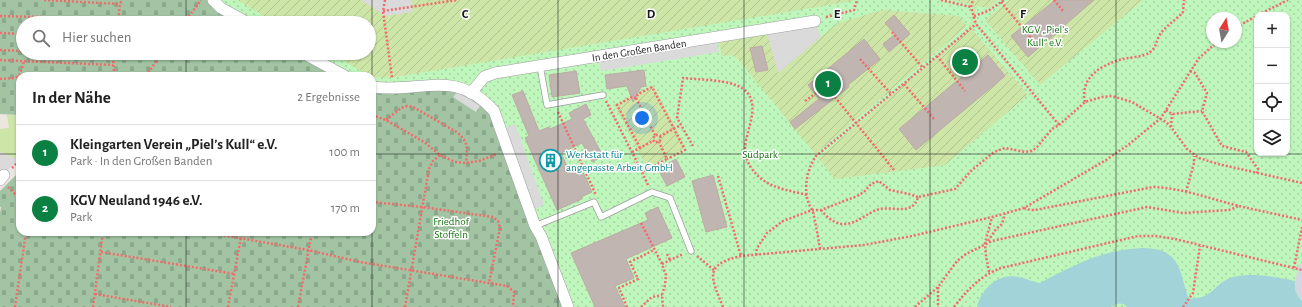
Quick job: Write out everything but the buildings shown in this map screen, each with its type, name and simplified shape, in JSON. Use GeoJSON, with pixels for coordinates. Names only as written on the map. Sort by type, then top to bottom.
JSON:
{"type":"FeatureCollection","features":[{"type":"Feature","properties":{"kind":"street"},"geometry":{"type":"LineString","coordinates":[[213,0],[221,8],[235,16]]}},
{"type":"Feature","properties":{"kind":"street","name":"In den Großen Banden"},"geometry":{"type":"LineString","coordinates":[[471,93],[484,77],[495,73],[815,20]]}},
{"type":"Feature","properties":{"kind":"street"},"geometry":{"type":"LineString","coordinates":[[316,60],[338,72]]}},
{"type":"Feature","properties":{"kind":"street"},"geometry":{"type":"LineString","coordinates":[[376,87],[393,88],[443,84],[471,93],[483,101],[494,112],[535,226],[541,236],[568,307]]}},
{"type":"Feature","properties":{"kind":"lane"},"geometry":{"type":"LineString","coordinates":[[540,66],[547,106],[603,95]]}},
{"type":"Feature","properties":{"kind":"lane"},"geometry":{"type":"LineString","coordinates":[[535,226],[594,202],[601,217],[652,192],[670,198],[691,251]]}},
{"type":"Feature","properties":{"kind":"path"},"geometry":{"type":"LineString","coordinates":[[44,0],[120,4]]}},
{"type":"Feature","properties":{"kind":"path"},"geometry":{"type":"LineString","coordinates":[[119,16],[122,0]]}},
{"type":"Feature","properties":{"kind":"path"},"geometry":{"type":"LineString","coordinates":[[189,16],[201,0]]}},
{"type":"Feature","properties":{"kind":"path"},"geometry":{"type":"LineString","coordinates":[[385,0],[383,11],[393,88]]}},
{"type":"Feature","properties":{"kind":"path"},"geometry":{"type":"LineString","coordinates":[[383,11],[457,0]]}},
{"type":"Feature","properties":{"kind":"path"},"geometry":{"type":"LineString","coordinates":[[815,20],[854,10],[857,0]]}},
{"type":"Feature","properties":{"kind":"path"},"geometry":{"type":"LineString","coordinates":[[941,0],[971,7]]}},
{"type":"Feature","properties":{"kind":"path"},"geometry":{"type":"LineString","coordinates":[[973,0],[971,7],[976,24],[1059,125]]}},
{"type":"Feature","properties":{"kind":"path"},"geometry":{"type":"LineString","coordinates":[[1054,0],[1063,11]]}},
{"type":"Feature","properties":{"kind":"path"},"geometry":{"type":"LineString","coordinates":[[1085,102],[1085,88],[1091,74],[1109,64],[1149,53],[1154,48],[1159,36],[1184,12],[1184,0]]}},
{"type":"Feature","properties":{"kind":"path"},"geometry":{"type":"LineString","coordinates":[[1263,12],[1288,0]]}},
{"type":"Feature","properties":{"kind":"path"},"geometry":{"type":"LineString","coordinates":[[974,16],[988,11],[1003,1],[1031,38]]}},
{"type":"Feature","properties":{"kind":"path"},"geometry":{"type":"LineString","coordinates":[[0,16],[16,17]]}},
{"type":"Feature","properties":{"kind":"path"},"geometry":{"type":"LineString","coordinates":[[1242,24],[1254,17]]}},
{"type":"Feature","properties":{"kind":"path"},"geometry":{"type":"LineString","coordinates":[[820,249],[812,210],[808,204],[807,195],[807,177],[812,162],[816,156],[976,24]]}},
{"type":"Feature","properties":{"kind":"path"},"geometry":{"type":"LineString","coordinates":[[892,32],[923,68]]}},
{"type":"Feature","properties":{"kind":"path"},"geometry":{"type":"LineString","coordinates":[[0,33],[16,34]]}},
{"type":"Feature","properties":{"kind":"path"},"geometry":{"type":"LineString","coordinates":[[723,307],[714,284],[712,274],[720,264],[726,260],[741,256],[864,244],[912,236],[1024,208],[1106,160],[1128,145],[1161,118],[1199,58],[1210,48]]}},
{"type":"Feature","properties":{"kind":"path"},"geometry":{"type":"LineString","coordinates":[[0,50],[16,51]]}},
{"type":"Feature","properties":{"kind":"path"},"geometry":{"type":"LineString","coordinates":[[937,56],[966,90]]}},
{"type":"Feature","properties":{"kind":"path"},"geometry":{"type":"LineString","coordinates":[[860,59],[891,94]]}},
{"type":"Feature","properties":{"kind":"path"},"geometry":{"type":"LineString","coordinates":[[0,60],[113,65]]}},
{"type":"Feature","properties":{"kind":"path"},"geometry":{"type":"LineString","coordinates":[[113,60],[114,72]]}},
{"type":"Feature","properties":{"kind":"path"},"geometry":{"type":"LineString","coordinates":[[149,72],[157,60]]}},
{"type":"Feature","properties":{"kind":"path"},"geometry":{"type":"LineString","coordinates":[[20,72],[24,62]]}},
{"type":"Feature","properties":{"kind":"path"},"geometry":{"type":"LineString","coordinates":[[1190,72],[1195,74],[1207,93],[1202,111],[1222,146],[1246,152],[1258,169],[1257,173]]}},
{"type":"Feature","properties":{"kind":"path"},"geometry":{"type":"LineString","coordinates":[[0,79],[16,77]]}},
{"type":"Feature","properties":{"kind":"path"},"geometry":{"type":"LineString","coordinates":[[693,146],[677,115],[683,78],[732,84],[739,87],[750,98],[752,108],[752,120],[745,155],[752,170],[765,182],[778,188],[807,195]]}},
{"type":"Feature","properties":{"kind":"path"},"geometry":{"type":"LineString","coordinates":[[904,84],[935,120]]}},
{"type":"Feature","properties":{"kind":"path"},"geometry":{"type":"LineString","coordinates":[[805,101],[826,86],[894,170]]}},
{"type":"Feature","properties":{"kind":"path"},"geometry":{"type":"LineString","coordinates":[[636,98],[638,94],[652,87],[685,150],[642,172]]}},
{"type":"Feature","properties":{"kind":"path"},"geometry":{"type":"LineString","coordinates":[[603,95],[652,192]]}},
{"type":"Feature","properties":{"kind":"path"},"geometry":{"type":"LineString","coordinates":[[756,255],[757,248],[767,233],[783,221],[812,210],[821,210],[857,196],[877,181],[882,183],[890,190],[915,195],[918,197],[955,189],[972,170],[994,152],[1005,148],[1025,152],[1032,151],[1052,129],[1059,125],[1085,102],[1102,97],[1112,96],[1132,102],[1161,118],[1171,127],[1187,149],[1205,161],[1302,183]]}},
{"type":"Feature","properties":{"kind":"path"},"geometry":{"type":"LineString","coordinates":[[636,98],[632,97],[617,105],[640,148]]}},
{"type":"Feature","properties":{"kind":"path"},"geometry":{"type":"LineString","coordinates":[[632,152],[653,140],[655,135],[636,98]]}},
{"type":"Feature","properties":{"kind":"path"},"geometry":{"type":"LineString","coordinates":[[555,104],[596,195],[592,198],[594,202]]}},
{"type":"Feature","properties":{"kind":"path"},"geometry":{"type":"LineString","coordinates":[[386,120],[401,108],[406,106],[413,107],[464,138],[466,142],[466,163]]}},
{"type":"Feature","properties":{"kind":"path"},"geometry":{"type":"LineString","coordinates":[[1166,110],[1172,114],[1202,111]]}},
{"type":"Feature","properties":{"kind":"path"},"geometry":{"type":"LineString","coordinates":[[1171,127],[1172,114]]}},
{"type":"Feature","properties":{"kind":"path"},"geometry":{"type":"LineString","coordinates":[[376,117],[386,120],[424,142],[440,155],[455,162],[466,163],[479,161],[507,150]]}},
{"type":"Feature","properties":{"kind":"path"},"geometry":{"type":"LineString","coordinates":[[655,135],[660,136],[681,125]]}},
{"type":"Feature","properties":{"kind":"path"},"geometry":{"type":"LineString","coordinates":[[660,136],[661,139],[659,142],[668,159]]}},
{"type":"Feature","properties":{"kind":"path"},"geometry":{"type":"LineString","coordinates":[[653,140],[656,143],[659,142]]}},
{"type":"Feature","properties":{"kind":"path"},"geometry":{"type":"LineString","coordinates":[[406,307],[428,169],[433,161],[440,155]]}},
{"type":"Feature","properties":{"kind":"path"},"geometry":{"type":"LineString","coordinates":[[1186,192],[1194,163],[1194,155]]}},
{"type":"Feature","properties":{"kind":"path"},"geometry":{"type":"LineString","coordinates":[[718,176],[741,256]]}},
{"type":"Feature","properties":{"kind":"path"},"geometry":{"type":"LineString","coordinates":[[1024,208],[1035,210],[1153,187],[1162,187],[1302,220]]}},
{"type":"Feature","properties":{"kind":"path"},"geometry":{"type":"LineString","coordinates":[[821,210],[826,217],[835,222],[852,223],[871,212],[881,209],[887,208],[902,210],[909,208],[914,204],[918,197]]}},
{"type":"Feature","properties":{"kind":"path"},"geometry":{"type":"LineString","coordinates":[[376,202],[493,217],[498,221],[500,228],[489,283]]}},
{"type":"Feature","properties":{"kind":"path"},"geometry":{"type":"LineString","coordinates":[[915,307],[938,287],[957,261],[966,254],[986,243],[1000,238],[1147,207],[1183,213],[1229,210],[1239,206]]}},
{"type":"Feature","properties":{"kind":"path"},"geometry":{"type":"LineString","coordinates":[[986,243],[996,229],[1002,224],[1006,213]]}},
{"type":"Feature","properties":{"kind":"path"},"geometry":{"type":"LineString","coordinates":[[989,272],[986,256],[986,243],[992,217]]}},
{"type":"Feature","properties":{"kind":"path"},"geometry":{"type":"LineString","coordinates":[[642,223],[666,275],[662,295],[663,307]]}},
{"type":"Feature","properties":{"kind":"path"},"geometry":{"type":"LineString","coordinates":[[1294,268],[1302,227]]}},
{"type":"Feature","properties":{"kind":"path"},"geometry":{"type":"LineString","coordinates":[[15,307],[25,236]]}},
{"type":"Feature","properties":{"kind":"path"},"geometry":{"type":"LineString","coordinates":[[93,307],[103,236]]}},
{"type":"Feature","properties":{"kind":"path"},"geometry":{"type":"LineString","coordinates":[[229,236],[308,250],[360,262],[507,286],[514,292],[513,307]]}},
{"type":"Feature","properties":{"kind":"path"},"geometry":{"type":"LineString","coordinates":[[298,307],[311,236]]}},
{"type":"Feature","properties":{"kind":"path"},"geometry":{"type":"LineString","coordinates":[[954,307],[975,283],[989,272],[1138,236],[1168,238],[1302,270]]}},
{"type":"Feature","properties":{"kind":"path"},"geometry":{"type":"LineString","coordinates":[[228,307],[241,238]]}},
{"type":"Feature","properties":{"kind":"path"},"geometry":{"type":"LineString","coordinates":[[1183,307],[1193,293],[1200,246]]}},
{"type":"Feature","properties":{"kind":"path"},"geometry":{"type":"LineString","coordinates":[[627,307],[619,288],[638,280],[630,262],[654,250]]}},
{"type":"Feature","properties":{"kind":"path"},"geometry":{"type":"LineString","coordinates":[[662,264],[691,251],[714,270]]}},
{"type":"Feature","properties":{"kind":"path"},"geometry":{"type":"LineString","coordinates":[[101,252],[235,274]]}},
{"type":"Feature","properties":{"kind":"path"},"geometry":{"type":"LineString","coordinates":[[667,254],[670,260]]}},
{"type":"Feature","properties":{"kind":"path"},"geometry":{"type":"LineString","coordinates":[[938,287],[938,307]]}},
{"type":"Feature","properties":{"kind":"path"},"geometry":{"type":"LineString","coordinates":[[95,294],[171,307]]}},
{"type":"Feature","properties":{"kind":"path"},"geometry":{"type":"LineString","coordinates":[[641,307],[652,297],[662,295]]}},
{"type":"Feature","properties":{"kind":"green space"},"geometry":{"type":"Polygon","coordinates":[[[0,0],[218,0],[239,16],[16,16],[16,60],[314,60],[336,72],[16,72],[16,115],[0,114],[0,0]]]}},
{"type":"Feature","properties":{"kind":"green space","name":"Südpark"},"geometry":{"type":"Polygon","coordinates":[[[218,0],[1302,0],[1302,307],[562,307],[497,119],[461,88],[376,88],[376,72],[336,72],[314,60],[376,60],[376,16],[239,16],[218,0]]]}},
{"type":"Feature","properties":{"kind":"green space"},"geometry":{"type":"Polygon","coordinates":[[[237,0],[854,0],[389,78],[376,77],[376,72],[363,72],[342,60],[376,60],[376,16],[264,16],[237,0]]]}},
{"type":"Feature","properties":{"kind":"green space"},"geometry":{"type":"Polygon","coordinates":[[[952,0],[998,0],[989,8],[977,6],[971,28],[1028,95],[945,165],[835,179],[818,158],[969,30],[975,5],[952,0]]]}},
{"type":"Feature","properties":{"kind":"green space","name":"KGV „Piel’s Kull“ e.V."},"geometry":{"type":"Polygon","coordinates":[[[1009,0],[1143,0],[1040,85],[985,20],[1009,0]]]}},
{"type":"Feature","properties":{"kind":"green space"},"geometry":{"type":"Polygon","coordinates":[[[883,10],[959,16],[967,26],[815,154],[737,58],[730,55],[722,56],[719,41],[792,30],[821,37],[837,23],[883,10]]]}},
{"type":"Feature","properties":{"kind":"green space"},"geometry":{"type":"Polygon","coordinates":[[[653,85],[686,147],[647,168],[614,105],[653,85]]]}},
{"type":"Feature","properties":{"kind":"green space","name":"Friedhof Stoffeln"},"geometry":{"type":"Polygon","coordinates":[[[376,88],[461,88],[497,119],[562,307],[0,307],[0,191],[16,175],[16,236],[376,236],[376,88]]]}},
{"type":"Feature","properties":{"kind":"green space"},"geometry":{"type":"Polygon","coordinates":[[[7,115],[16,115],[16,159],[0,152],[0,129],[9,128],[7,115]]]}},
{"type":"Feature","properties":{"kind":"shaded area"},"geometry":{"type":"Polygon","coordinates":[[[361,0],[410,0],[413,12],[385,16],[361,0]]]}},
{"type":"Feature","properties":{"kind":"shaded area"},"geometry":{"type":"Polygon","coordinates":[[[816,25],[821,37],[778,73],[767,33],[816,25]]]}},
{"type":"Feature","properties":{"kind":"shaded area"},"geometry":{"type":"Polygon","coordinates":[[[717,41],[719,52],[601,71],[599,60],[717,41]]]}},
{"type":"Feature","properties":{"kind":"shaded area"},"geometry":{"type":"Polygon","coordinates":[[[458,91],[480,106],[476,112],[453,97],[458,91]]]}},
{"type":"Feature","properties":{"kind":"shaded area"},"geometry":{"type":"Polygon","coordinates":[[[515,124],[544,205],[535,209],[506,128],[515,124]]]}},
{"type":"Feature","properties":{"kind":"shaded area"},"geometry":{"type":"Polygon","coordinates":[[[0,152],[16,159],[16,162],[0,177],[0,152]]]}},
{"type":"Feature","properties":{"kind":"shaded area"},"geometry":{"type":"Polygon","coordinates":[[[1299,264],[1302,265],[1302,301],[1295,290],[1295,281],[1299,264]]]}},
{"type":"Feature","properties":{"kind":"water"},"geometry":{"type":"Polygon","coordinates":[[[1142,248],[1164,252],[1176,262],[1188,297],[1191,299],[1206,295],[1228,279],[1243,275],[1252,275],[1295,281],[1295,289],[1302,301],[1302,307],[1127,307],[1123,304],[1119,304],[1111,307],[977,307],[979,300],[987,288],[992,283],[1004,277],[1011,276],[1024,278],[1040,283],[1065,270],[1101,255],[1128,249],[1142,248]]]}},
{"type":"Feature","properties":{"kind":"place","name":"KGV Neuland 1946 e.V."},"geometry":{"type":"Point","coordinates":[965,62]}},
{"type":"Feature","properties":{"kind":"place","name":"Kleingarten Verein „Piel’s Kull“ e.V."},"geometry":{"type":"Point","coordinates":[828,84]}},
{"type":"Feature","properties":{"kind":"place","name":"Werkstatt für angepasste Arbeit GmbH"},"geometry":{"type":"Point","coordinates":[550,160]}}]}
